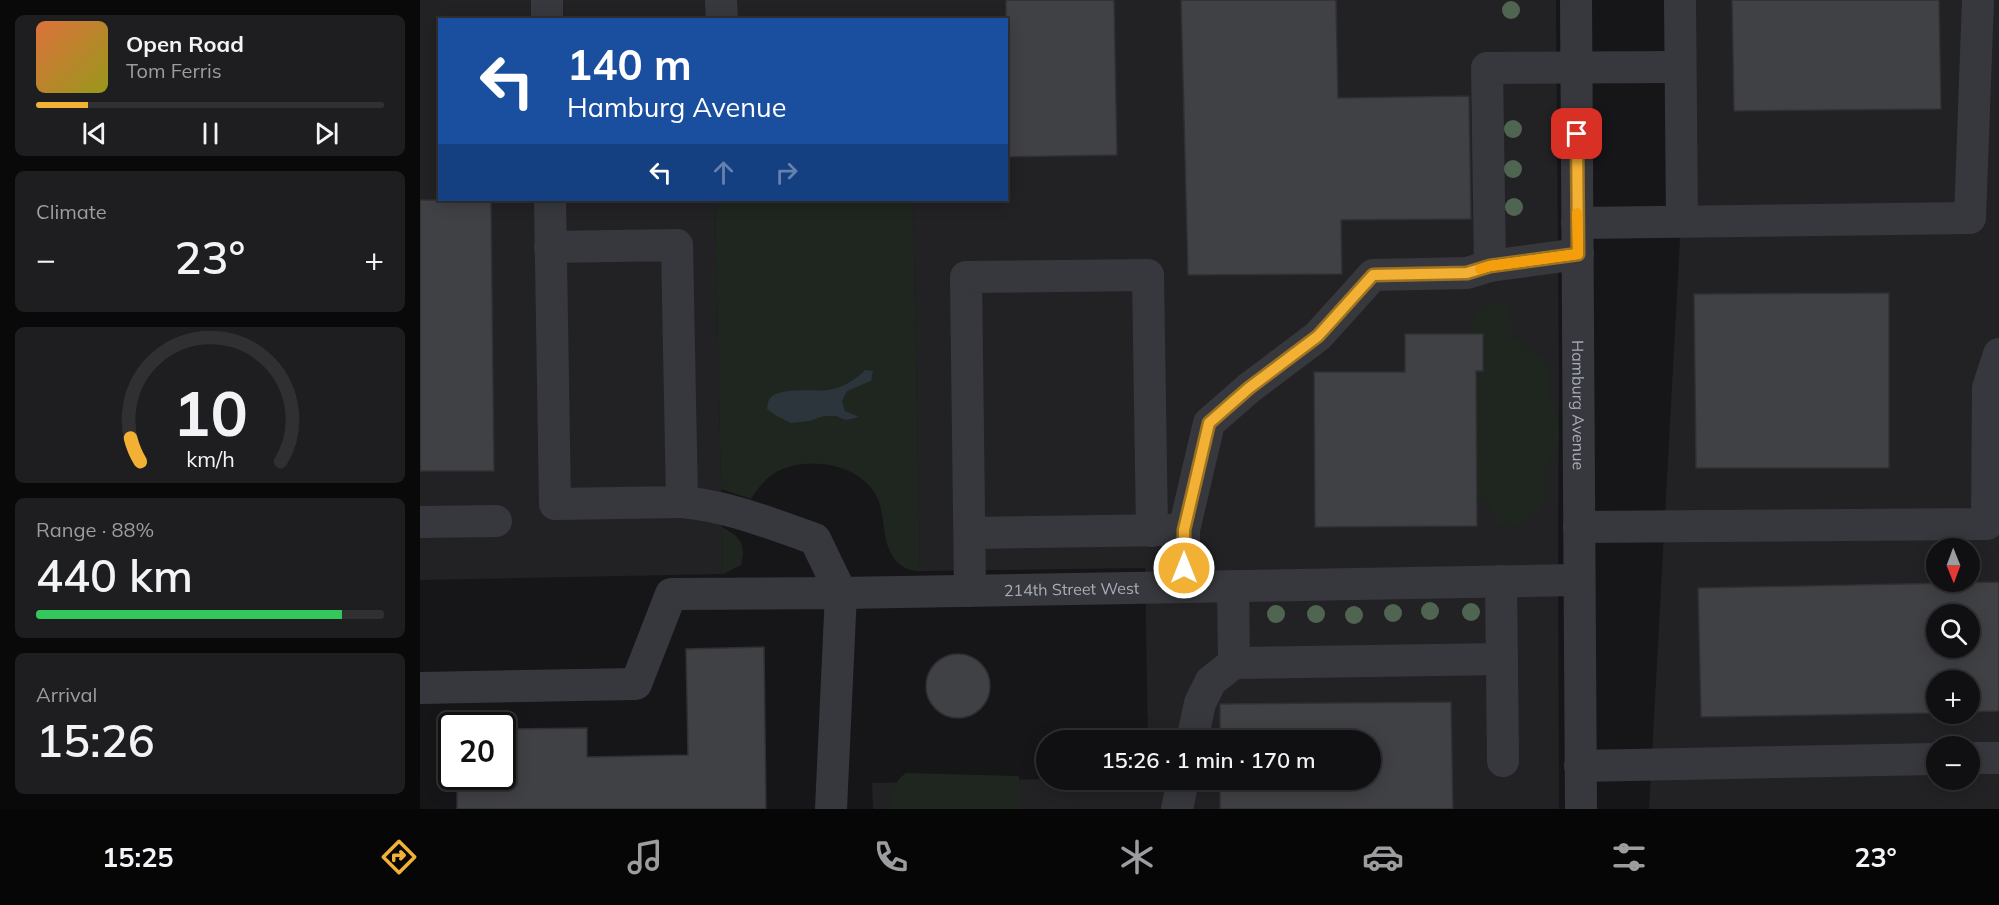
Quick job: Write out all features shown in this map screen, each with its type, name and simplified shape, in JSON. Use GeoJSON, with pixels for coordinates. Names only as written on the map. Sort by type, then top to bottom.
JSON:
{"type":"FeatureCollection","features":[{"type":"Feature","properties":{"kind":"street"},"geometry":{"type":"LineString","coordinates":[[547,0],[547,18]]}},
{"type":"Feature","properties":{"kind":"street"},"geometry":{"type":"LineString","coordinates":[[722,0],[722,18]]}},
{"type":"Feature","properties":{"kind":"street","name":"Hamburg Avenue"},"geometry":{"type":"LineString","coordinates":[[1576,0],[1581,809]]}},
{"type":"Feature","properties":{"kind":"street"},"geometry":{"type":"LineString","coordinates":[[1680,0],[1682,221]]}},
{"type":"Feature","properties":{"kind":"street"},"geometry":{"type":"LineString","coordinates":[[1577,223],[1970,218],[1978,0]]}},
{"type":"Feature","properties":{"kind":"street"},"geometry":{"type":"LineString","coordinates":[[1490,266],[1487,68],[1679,67]]}},
{"type":"Feature","properties":{"kind":"street"},"geometry":{"type":"LineString","coordinates":[[550,201],[555,504],[682,502],[715,507],[815,539],[841,593],[831,809]]}},
{"type":"Feature","properties":{"kind":"street"},"geometry":{"type":"LineString","coordinates":[[550,247],[677,245],[682,502]]}},
{"type":"Feature","properties":{"kind":"street"},"geometry":{"type":"LineString","coordinates":[[1184,587],[1184,530],[1209,423],[1249,388],[1318,336],[1373,275],[1467,273],[1490,266],[1578,254]]}},
{"type":"Feature","properties":{"kind":"street"},"geometry":{"type":"LineString","coordinates":[[970,591],[966,277],[1148,275],[1152,531]]}},
{"type":"Feature","properties":{"kind":"street"},"geometry":{"type":"LineString","coordinates":[[1578,527],[1987,524],[1988,388],[1999,354]]}},
{"type":"Feature","properties":{"kind":"street"},"geometry":{"type":"LineString","coordinates":[[420,522],[496,521]]}},
{"type":"Feature","properties":{"kind":"street"},"geometry":{"type":"LineString","coordinates":[[971,533],[1184,530]]}},
{"type":"Feature","properties":{"kind":"street","name":"214th Street West"},"geometry":{"type":"LineString","coordinates":[[420,688],[636,684],[671,594],[1579,580]]}},
{"type":"Feature","properties":{"kind":"street"},"geometry":{"type":"LineString","coordinates":[[1501,581],[1503,761]]}},
{"type":"Feature","properties":{"kind":"street"},"geometry":{"type":"LineString","coordinates":[[1233,586],[1234,663]]}},
{"type":"Feature","properties":{"kind":"street"},"geometry":{"type":"LineString","coordinates":[[1194,730],[1200,704],[1210,681],[1234,663],[1502,659]]}},
{"type":"Feature","properties":{"kind":"street"},"geometry":{"type":"LineString","coordinates":[[1980,758],[1999,758]]}},
{"type":"Feature","properties":{"kind":"street"},"geometry":{"type":"LineString","coordinates":[[1580,766],[1926,759]]}},
{"type":"Feature","properties":{"kind":"street"},"geometry":{"type":"LineString","coordinates":[[1177,809],[1182,790]]}},
{"type":"Feature","properties":{"kind":"shaded area"},"geometry":{"type":"Polygon","coordinates":[[[420,0],[1556,0],[1559,809],[873,809],[872,783],[1036,779],[1036,790],[1381,790],[1381,730],[1148,730],[1145,568],[920,571],[913,201],[1008,201],[1008,18],[438,18],[438,201],[766,201],[715,202],[723,574],[420,580],[420,0]]]}},
{"type":"Feature","properties":{"kind":"shaded area"},"geometry":{"type":"Polygon","coordinates":[[[1693,0],[1999,0],[1999,809],[1649,809],[1693,0]]]}},
{"type":"Feature","properties":{"kind":"shaded area"},"geometry":{"type":"Polygon","coordinates":[[[715,201],[913,201],[920,571],[905,568],[893,557],[889,550],[876,495],[867,484],[841,468],[811,464],[795,465],[766,479],[751,499],[721,489],[715,201]]]}},
{"type":"Feature","properties":{"kind":"shaded area"},"geometry":{"type":"Polygon","coordinates":[[[1499,301],[1507,305],[1511,319],[1511,337],[1543,357],[1550,369],[1550,399],[1558,418],[1559,438],[1543,477],[1547,500],[1528,521],[1504,528],[1495,522],[1490,506],[1476,496],[1476,371],[1483,371],[1483,334],[1470,334],[1478,311],[1486,305],[1499,301]]]}},
{"type":"Feature","properties":{"kind":"shaded area"},"geometry":{"type":"Polygon","coordinates":[[[865,370],[873,371],[871,381],[847,391],[842,401],[845,411],[859,417],[846,420],[836,416],[824,416],[791,423],[767,409],[769,400],[780,393],[833,389],[848,383],[865,370]]]}},
{"type":"Feature","properties":{"kind":"shaded area"},"geometry":{"type":"Polygon","coordinates":[[[722,527],[738,538],[743,551],[741,565],[723,574],[722,527]]]}},
{"type":"Feature","properties":{"kind":"shaded area"},"geometry":{"type":"Polygon","coordinates":[[[906,773],[1019,776],[1019,809],[889,809],[896,784],[906,773]]]}},
{"type":"Feature","properties":{"kind":"building"},"geometry":{"type":"Polygon","coordinates":[[[1006,0],[1114,0],[1117,155],[1008,157],[1008,18],[1006,18],[1006,0]]]}},
{"type":"Feature","properties":{"kind":"building"},"geometry":{"type":"Polygon","coordinates":[[[1181,0],[1336,0],[1338,98],[1469,96],[1471,219],[1341,220],[1342,274],[1188,275],[1181,0]]]}},
{"type":"Feature","properties":{"kind":"building"},"geometry":{"type":"Polygon","coordinates":[[[1732,0],[1939,0],[1941,109],[1734,111],[1732,0]]]}},
{"type":"Feature","properties":{"kind":"building"},"geometry":{"type":"Polygon","coordinates":[[[420,200],[491,201],[494,471],[420,471],[420,200]]]}},
{"type":"Feature","properties":{"kind":"building"},"geometry":{"type":"Polygon","coordinates":[[[1889,293],[1889,468],[1696,468],[1694,294],[1889,293]]]}},
{"type":"Feature","properties":{"kind":"building"},"geometry":{"type":"Polygon","coordinates":[[[1405,334],[1483,334],[1483,371],[1476,371],[1477,526],[1315,527],[1314,372],[1405,372],[1405,334]]]}},
{"type":"Feature","properties":{"kind":"building"},"geometry":{"type":"Polygon","coordinates":[[[1980,582],[1999,582],[1999,711],[1980,712],[1980,670],[1926,670],[1926,713],[1701,717],[1698,588],[1926,583],[1926,592],[1980,592],[1980,582]]]}},
{"type":"Feature","properties":{"kind":"building"},"geometry":{"type":"Polygon","coordinates":[[[764,647],[766,809],[457,809],[457,790],[516,790],[516,729],[587,728],[587,757],[688,755],[686,649],[764,647]]]}},
{"type":"Feature","properties":{"kind":"building"},"geometry":{"type":"Polygon","coordinates":[[[958,654],[970,656],[981,663],[988,674],[990,686],[988,698],[981,709],[970,716],[958,718],[946,716],[935,709],[928,698],[926,686],[928,674],[935,663],[946,656],[958,654]]]}},
{"type":"Feature","properties":{"kind":"building"},"geometry":{"type":"Polygon","coordinates":[[[1451,702],[1453,809],[1220,809],[1220,790],[1381,790],[1381,730],[1220,730],[1220,704],[1451,702]]]}},
{"type":"Feature","properties":{"kind":"slow traffic"},"geometry":{"type":"LineString","coordinates":[[1480,269],[1578,254],[1577,213]]}},
{"type":"Feature","properties":{"kind":"route"},"geometry":{"type":"LineString","coordinates":[[1184,568],[1184,530],[1209,423],[1249,388],[1318,336],[1373,275],[1467,273],[1490,266],[1578,254],[1577,134]]}}]}
